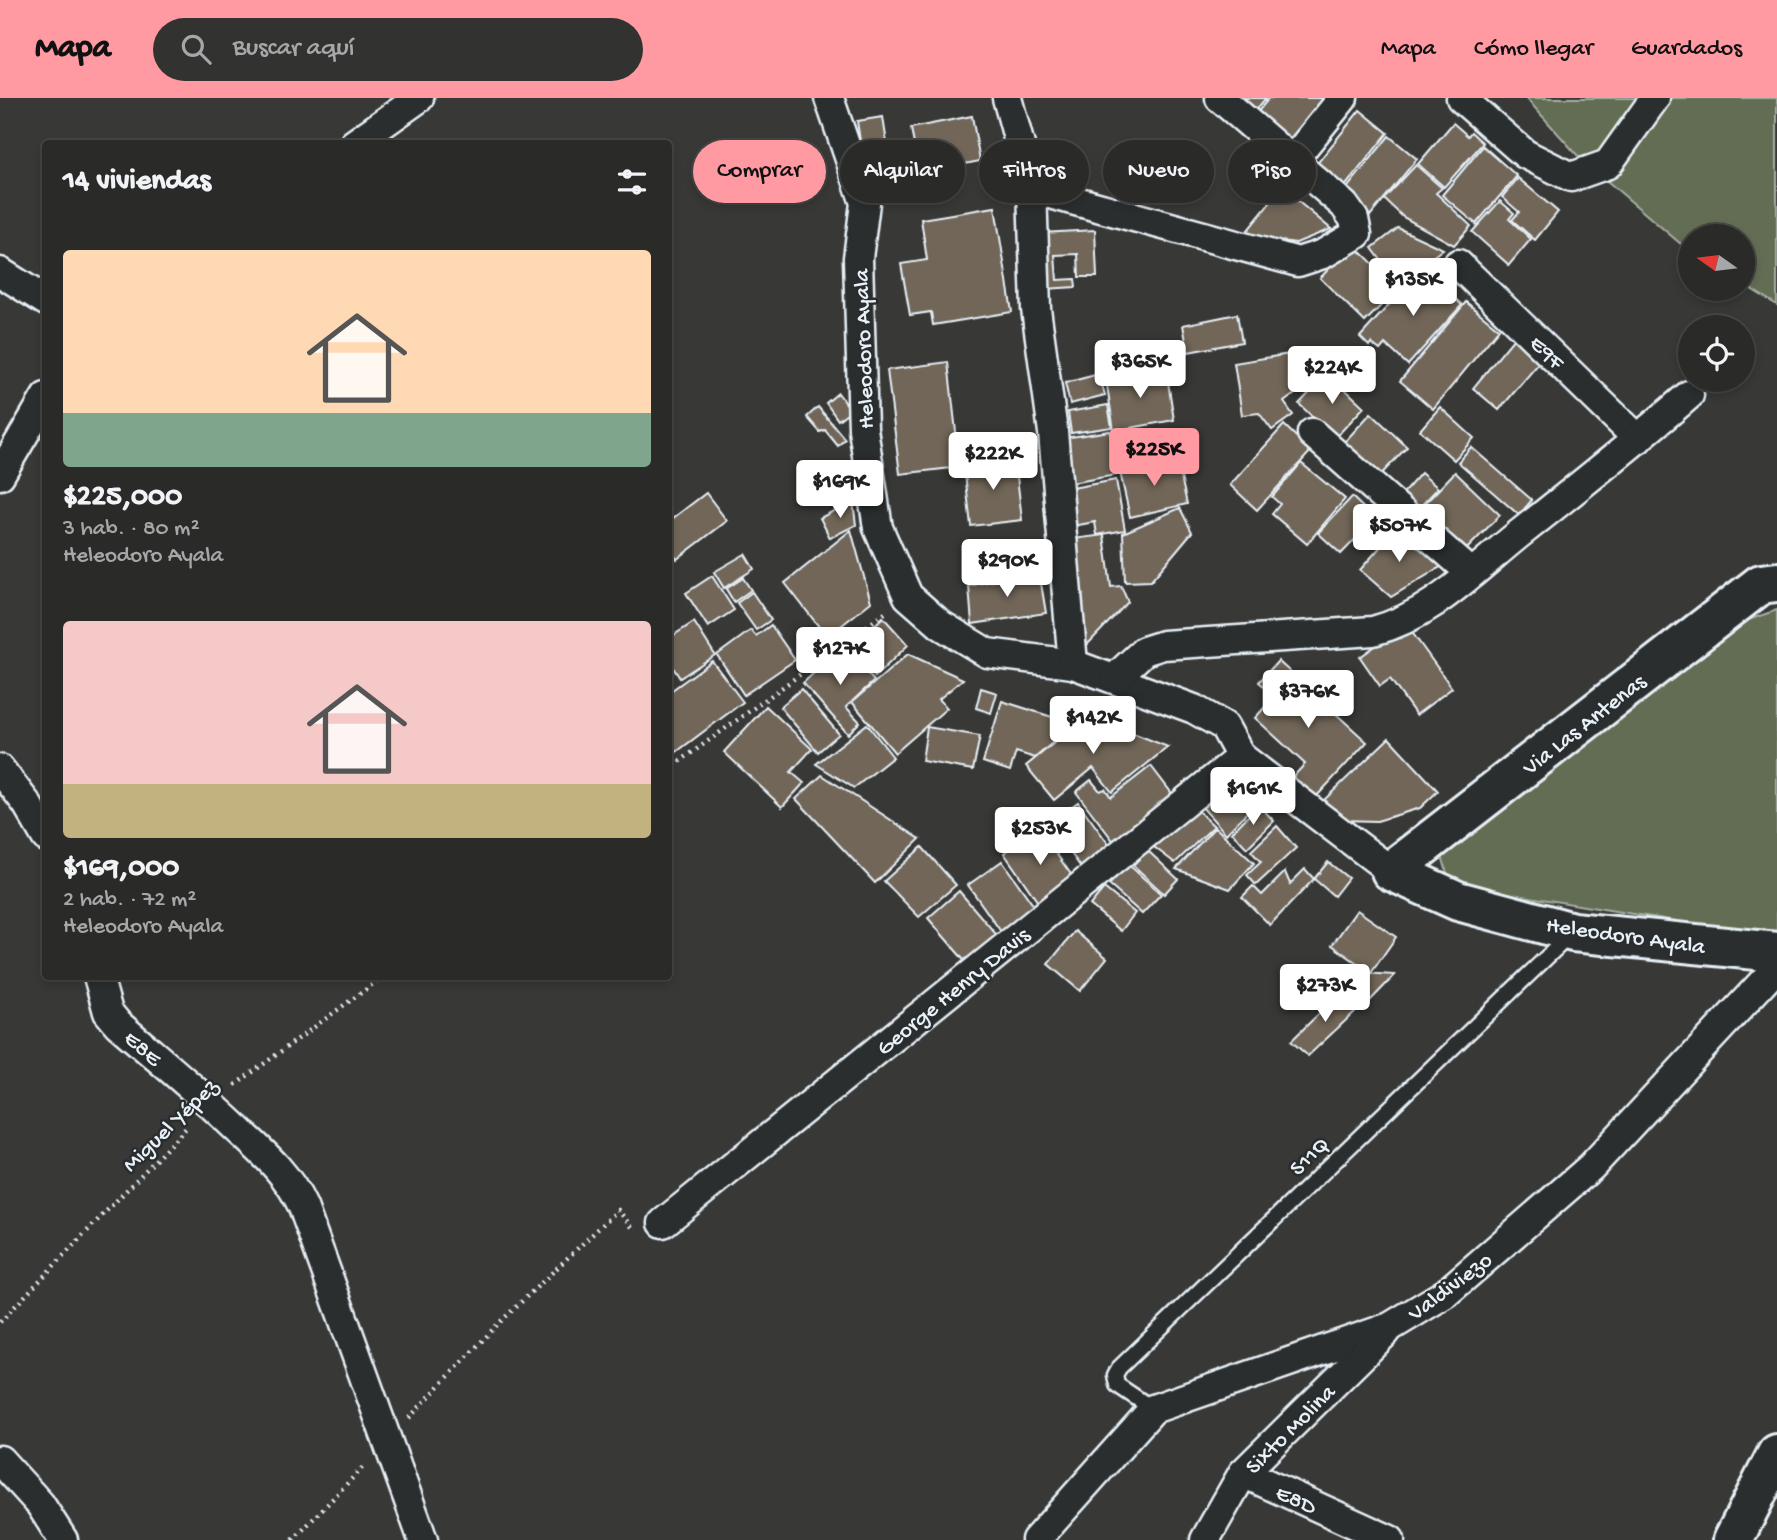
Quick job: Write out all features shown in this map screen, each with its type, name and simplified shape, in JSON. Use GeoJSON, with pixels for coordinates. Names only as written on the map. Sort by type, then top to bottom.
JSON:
{"type":"FeatureCollection","features":[{"type":"Feature","properties":{"kind":"street"},"geometry":{"type":"LineString","coordinates":[[360,140],[419,98]]}},
{"type":"Feature","properties":{"kind":"street","name":"Heleodoro Ayala"},"geometry":{"type":"LineString","coordinates":[[829,98],[865,203],[858,258],[863,429],[878,528],[908,596],[941,625],[987,653],[1073,664],[1194,709],[1224,726],[1241,757],[1391,871],[1458,901],[1573,932],[1777,952]]}},
{"type":"Feature","properties":{"kind":"street"},"geometry":{"type":"LineString","coordinates":[[1007,98],[1019,140]]}},
{"type":"Feature","properties":{"kind":"street"},"geometry":{"type":"LineString","coordinates":[[1220,98],[1268,140]]}},
{"type":"Feature","properties":{"kind":"street"},"geometry":{"type":"LineString","coordinates":[[1309,140],[1342,98]]}},
{"type":"Feature","properties":{"kind":"street"},"geometry":{"type":"LineString","coordinates":[[1461,98],[1525,154],[1572,177],[1608,164],[1655,98]]}},
{"type":"Feature","properties":{"kind":"street"},"geometry":{"type":"LineString","coordinates":[[1083,203],[1298,262],[1323,254],[1357,234],[1354,219],[1344,205],[1316,181]]}},
{"type":"Feature","properties":{"kind":"street"},"geometry":{"type":"LineString","coordinates":[[1032,203],[1036,309],[1053,432],[1073,664]]}},
{"type":"Feature","properties":{"kind":"street","name":"E9F"},"geometry":{"type":"LineString","coordinates":[[1458,264],[1638,439]]}},
{"type":"Feature","properties":{"kind":"street"},"geometry":{"type":"LineString","coordinates":[[0,272],[42,298]]}},
{"type":"Feature","properties":{"kind":"street"},"geometry":{"type":"LineString","coordinates":[[1115,678],[1144,651],[1163,645],[1373,631],[1388,627],[1445,596],[1689,395]]}},
{"type":"Feature","properties":{"kind":"street"},"geometry":{"type":"LineString","coordinates":[[0,475],[41,415]]}},
{"type":"Feature","properties":{"kind":"street"},"geometry":{"type":"LineString","coordinates":[[1312,433],[1471,573]]}},
{"type":"Feature","properties":{"kind":"street","name":"Via Las Antenas"},"geometry":{"type":"LineString","coordinates":[[1391,871],[1761,584],[1777,582]]}},
{"type":"Feature","properties":{"kind":"street","name":"George Henry Davis"},"geometry":{"type":"LineString","coordinates":[[663,1223],[1241,757]]}},
{"type":"Feature","properties":{"kind":"street"},"geometry":{"type":"LineString","coordinates":[[0,769],[27,804],[42,830]]}},
{"type":"Feature","properties":{"kind":"street","name":"Valdiviezo"},"geometry":{"type":"LineString","coordinates":[[1036,1540],[1153,1409],[1390,1328],[1446,1293],[1591,1167],[1777,967]]}},
{"type":"Feature","properties":{"kind":"street","name":"E8E"},"geometry":{"type":"LineString","coordinates":[[99,980],[108,1012],[118,1024],[210,1103],[282,1170],[293,1186],[303,1207],[423,1540]]}},
{"type":"Feature","properties":{"kind":"street","name":"Sixto Molina"},"geometry":{"type":"LineString","coordinates":[[1205,1540],[1243,1473],[1390,1328]]}},
{"type":"Feature","properties":{"kind":"street"},"geometry":{"type":"LineString","coordinates":[[1733,1540],[1777,1454]]}},
{"type":"Feature","properties":{"kind":"street"},"geometry":{"type":"LineString","coordinates":[[0,1460],[32,1494],[63,1540]]}},
{"type":"Feature","properties":{"kind":"street","name":"E8D"},"geometry":{"type":"LineString","coordinates":[[1243,1473],[1390,1540]]}},
{"type":"Feature","properties":{"kind":"lane","name":"S11Q"},"geometry":{"type":"LineString","coordinates":[[1153,1409],[1117,1385],[1115,1375],[1119,1368],[1573,932]]}},
{"type":"Feature","properties":{"kind":"path"},"geometry":{"type":"LineString","coordinates":[[672,767],[908,596]]}},
{"type":"Feature","properties":{"kind":"path","name":"Miguel Yépez"},"geometry":{"type":"LineString","coordinates":[[0,1322],[210,1103],[379,980]]}},
{"type":"Feature","properties":{"kind":"path"},"geometry":{"type":"LineString","coordinates":[[293,1540],[499,1323],[618,1210]]}},
{"type":"Feature","properties":{"kind":"green space"},"geometry":{"type":"Polygon","coordinates":[[[1526,98],[1777,98],[1777,305],[1755,291],[1755,224],[1678,224],[1678,242],[1579,157],[1526,98]]]}},
{"type":"Feature","properties":{"kind":"green space"},"geometry":{"type":"Polygon","coordinates":[[[1777,610],[1777,943],[1743,932],[1493,891],[1448,877],[1441,852],[1734,625],[1777,610]]]}},
{"type":"Feature","properties":{"kind":"building"},"geometry":{"type":"Polygon","coordinates":[[[1227,98],[1266,98],[1249,118],[1227,98]]]}},
{"type":"Feature","properties":{"kind":"building"},"geometry":{"type":"Polygon","coordinates":[[[1269,98],[1325,98],[1289,140],[1275,140],[1251,120],[1269,98]]]}},
{"type":"Feature","properties":{"kind":"building"},"geometry":{"type":"Polygon","coordinates":[[[1360,110],[1388,133],[1343,189],[1316,165],[1360,110]]]}},
{"type":"Feature","properties":{"kind":"building"},"geometry":{"type":"Polygon","coordinates":[[[972,116],[979,161],[965,164],[965,140],[913,140],[911,128],[972,116]]]}},
{"type":"Feature","properties":{"kind":"building"},"geometry":{"type":"Polygon","coordinates":[[[883,117],[886,140],[860,140],[857,121],[883,117]]]}},
{"type":"Feature","properties":{"kind":"building"},"geometry":{"type":"Polygon","coordinates":[[[1453,123],[1468,136],[1471,132],[1483,143],[1444,187],[1418,164],[1453,123]]]}},
{"type":"Feature","properties":{"kind":"building"},"geometry":{"type":"Polygon","coordinates":[[[1389,136],[1417,159],[1370,216],[1343,193],[1389,136]]]}},
{"type":"Feature","properties":{"kind":"building"},"geometry":{"type":"Polygon","coordinates":[[[1483,146],[1517,176],[1476,224],[1442,195],[1483,146]]]}},
{"type":"Feature","properties":{"kind":"building"},"geometry":{"type":"Polygon","coordinates":[[[1416,165],[1442,188],[1436,193],[1471,226],[1454,245],[1403,217],[1384,199],[1416,165]]]}},
{"type":"Feature","properties":{"kind":"building"},"geometry":{"type":"Polygon","coordinates":[[[1518,178],[1558,212],[1535,240],[1512,220],[1519,212],[1502,197],[1518,178]]]}},
{"type":"Feature","properties":{"kind":"building"},"geometry":{"type":"Polygon","coordinates":[[[1500,201],[1514,213],[1509,219],[1531,239],[1509,265],[1472,232],[1500,201]]]}},
{"type":"Feature","properties":{"kind":"building"},"geometry":{"type":"Polygon","coordinates":[[[1270,203],[1300,203],[1331,229],[1296,243],[1243,236],[1270,203]]]}},
{"type":"Feature","properties":{"kind":"building"},"geometry":{"type":"Polygon","coordinates":[[[995,207],[1012,312],[933,325],[931,312],[910,315],[901,264],[927,260],[921,219],[995,207]]]}},
{"type":"Feature","properties":{"kind":"building"},"geometry":{"type":"Polygon","coordinates":[[[1398,228],[1443,249],[1398,283],[1372,248],[1398,228]]]}},
{"type":"Feature","properties":{"kind":"building"},"geometry":{"type":"Polygon","coordinates":[[[1095,230],[1097,277],[1079,277],[1078,254],[1055,255],[1057,280],[1075,279],[1076,287],[1045,289],[1042,233],[1095,230]]]}},
{"type":"Feature","properties":{"kind":"building"},"geometry":{"type":"Polygon","coordinates":[[[1353,244],[1398,288],[1365,322],[1320,278],[1353,244]]]}},
{"type":"Feature","properties":{"kind":"building"},"geometry":{"type":"Polygon","coordinates":[[[1422,268],[1462,305],[1408,365],[1385,344],[1380,350],[1371,343],[1369,346],[1360,337],[1422,268]]]}},
{"type":"Feature","properties":{"kind":"building"},"geometry":{"type":"Polygon","coordinates":[[[1466,302],[1499,329],[1433,409],[1400,381],[1466,302]]]}},
{"type":"Feature","properties":{"kind":"building"},"geometry":{"type":"Polygon","coordinates":[[[1237,314],[1242,342],[1188,352],[1183,325],[1237,314]]]}},
{"type":"Feature","properties":{"kind":"building"},"geometry":{"type":"Polygon","coordinates":[[[1514,338],[1539,363],[1499,410],[1473,388],[1514,338]]]}},
{"type":"Feature","properties":{"kind":"building"},"geometry":{"type":"Polygon","coordinates":[[[1290,354],[1296,393],[1284,402],[1293,415],[1272,430],[1259,413],[1242,415],[1234,363],[1290,354]]]}},
{"type":"Feature","properties":{"kind":"building"},"geometry":{"type":"Polygon","coordinates":[[[948,362],[960,467],[900,474],[887,370],[948,362]]]}},
{"type":"Feature","properties":{"kind":"building"},"geometry":{"type":"Polygon","coordinates":[[[1166,369],[1174,420],[1114,431],[1106,379],[1166,369]]]}},
{"type":"Feature","properties":{"kind":"building"},"geometry":{"type":"Polygon","coordinates":[[[1328,373],[1364,407],[1335,438],[1299,404],[1328,373]]]}},
{"type":"Feature","properties":{"kind":"building"},"geometry":{"type":"Polygon","coordinates":[[[1099,374],[1105,395],[1070,404],[1065,383],[1099,374]]]}},
{"type":"Feature","properties":{"kind":"building"},"geometry":{"type":"Polygon","coordinates":[[[838,393],[851,410],[838,420],[826,403],[838,393]]]}},
{"type":"Feature","properties":{"kind":"building"},"geometry":{"type":"Polygon","coordinates":[[[1108,405],[1112,427],[1071,433],[1068,412],[1108,405]]]}},
{"type":"Feature","properties":{"kind":"building"},"geometry":{"type":"Polygon","coordinates":[[[818,407],[845,439],[838,446],[825,430],[820,432],[807,417],[818,407]]]}},
{"type":"Feature","properties":{"kind":"building"},"geometry":{"type":"Polygon","coordinates":[[[1440,407],[1474,438],[1454,460],[1420,430],[1440,407]]]}},
{"type":"Feature","properties":{"kind":"building"},"geometry":{"type":"Polygon","coordinates":[[[1371,413],[1407,447],[1373,483],[1338,449],[1371,413]]]}},
{"type":"Feature","properties":{"kind":"building"},"geometry":{"type":"Polygon","coordinates":[[[1284,425],[1311,451],[1257,510],[1230,485],[1284,425]]]}},
{"type":"Feature","properties":{"kind":"building"},"geometry":{"type":"Polygon","coordinates":[[[1110,431],[1116,475],[1071,483],[1064,438],[1110,431]]]}},
{"type":"Feature","properties":{"kind":"building"},"geometry":{"type":"Polygon","coordinates":[[[1471,447],[1532,500],[1519,515],[1458,462],[1471,447]]]}},
{"type":"Feature","properties":{"kind":"building"},"geometry":{"type":"Polygon","coordinates":[[[1015,459],[1022,520],[971,526],[964,465],[1015,459]]]}},
{"type":"Feature","properties":{"kind":"building"},"geometry":{"type":"Polygon","coordinates":[[[1177,459],[1187,504],[1130,517],[1120,472],[1177,459]]]}},
{"type":"Feature","properties":{"kind":"building"},"geometry":{"type":"Polygon","coordinates":[[[1301,463],[1345,499],[1307,544],[1272,514],[1280,504],[1272,497],[1301,463]]]}},
{"type":"Feature","properties":{"kind":"building"},"geometry":{"type":"Polygon","coordinates":[[[1455,472],[1500,515],[1459,557],[1415,514],[1455,472]]]}},
{"type":"Feature","properties":{"kind":"building"},"geometry":{"type":"Polygon","coordinates":[[[1421,473],[1438,488],[1413,514],[1398,499],[1421,473]]]}},
{"type":"Feature","properties":{"kind":"building"},"geometry":{"type":"Polygon","coordinates":[[[1116,480],[1125,530],[1097,535],[1095,522],[1067,527],[1061,490],[1116,480]]]}},
{"type":"Feature","properties":{"kind":"building"},"geometry":{"type":"Polygon","coordinates":[[[706,493],[727,521],[677,559],[672,552],[672,519],[706,493]]]}},
{"type":"Feature","properties":{"kind":"building"},"geometry":{"type":"Polygon","coordinates":[[[1352,497],[1375,519],[1341,554],[1318,533],[1352,497]]]}},
{"type":"Feature","properties":{"kind":"building"},"geometry":{"type":"Polygon","coordinates":[[[853,501],[856,525],[830,538],[820,518],[853,501]]]}},
{"type":"Feature","properties":{"kind":"building"},"geometry":{"type":"Polygon","coordinates":[[[1180,508],[1192,532],[1151,581],[1125,582],[1123,533],[1180,508]]]}},
{"type":"Feature","properties":{"kind":"building"},"geometry":{"type":"Polygon","coordinates":[[[1398,527],[1442,566],[1391,597],[1360,570],[1398,527]]]}},
{"type":"Feature","properties":{"kind":"building"},"geometry":{"type":"Polygon","coordinates":[[[851,530],[871,602],[827,637],[785,583],[851,530]]]}},
{"type":"Feature","properties":{"kind":"building"},"geometry":{"type":"Polygon","coordinates":[[[1104,535],[1111,587],[1121,586],[1128,602],[1086,646],[1073,539],[1104,535]]]}},
{"type":"Feature","properties":{"kind":"building"},"geometry":{"type":"Polygon","coordinates":[[[745,554],[754,569],[724,588],[714,572],[745,554]]]}},
{"type":"Feature","properties":{"kind":"building"},"geometry":{"type":"Polygon","coordinates":[[[1039,571],[1046,613],[972,624],[969,586],[1039,571]]]}},
{"type":"Feature","properties":{"kind":"building"},"geometry":{"type":"Polygon","coordinates":[[[712,576],[734,610],[708,627],[686,593],[712,576]]]}},
{"type":"Feature","properties":{"kind":"building"},"geometry":{"type":"Polygon","coordinates":[[[743,578],[751,590],[734,602],[726,589],[743,578]]]}},
{"type":"Feature","properties":{"kind":"building"},"geometry":{"type":"Polygon","coordinates":[[[752,592],[771,620],[756,630],[737,603],[752,592]]]}},
{"type":"Feature","properties":{"kind":"building"},"geometry":{"type":"Polygon","coordinates":[[[883,617],[908,645],[875,677],[849,650],[883,617]]]}},
{"type":"Feature","properties":{"kind":"building"},"geometry":{"type":"Polygon","coordinates":[[[694,622],[715,655],[680,678],[672,666],[672,636],[694,622]]]}},
{"type":"Feature","properties":{"kind":"building"},"geometry":{"type":"Polygon","coordinates":[[[1406,624],[1452,688],[1416,715],[1390,679],[1380,686],[1360,657],[1406,624]]]}},
{"type":"Feature","properties":{"kind":"building"},"geometry":{"type":"Polygon","coordinates":[[[771,625],[795,660],[744,695],[717,655],[751,630],[756,636],[771,625]]]}},
{"type":"Feature","properties":{"kind":"building"},"geometry":{"type":"Polygon","coordinates":[[[843,646],[874,681],[846,707],[860,722],[848,734],[803,683],[843,646]]]}},
{"type":"Feature","properties":{"kind":"building"},"geometry":{"type":"Polygon","coordinates":[[[908,654],[963,679],[939,699],[947,708],[895,753],[852,702],[908,654]]]}},
{"type":"Feature","properties":{"kind":"building"},"geometry":{"type":"Polygon","coordinates":[[[712,661],[743,702],[672,755],[672,690],[712,661]]]}},
{"type":"Feature","properties":{"kind":"building"},"geometry":{"type":"Polygon","coordinates":[[[1278,661],[1367,742],[1315,798],[1292,778],[1305,764],[1255,718],[1275,696],[1259,682],[1278,661]]]}},
{"type":"Feature","properties":{"kind":"building"},"geometry":{"type":"Polygon","coordinates":[[[981,688],[997,693],[991,713],[976,708],[981,688]]]}},
{"type":"Feature","properties":{"kind":"building"},"geometry":{"type":"Polygon","coordinates":[[[801,689],[839,734],[818,752],[780,707],[801,689]]]}},
{"type":"Feature","properties":{"kind":"building"},"geometry":{"type":"Polygon","coordinates":[[[1002,701],[1074,724],[1035,758],[1016,752],[1010,771],[983,762],[1002,701]]]}},
{"type":"Feature","properties":{"kind":"building"},"geometry":{"type":"Polygon","coordinates":[[[766,706],[812,749],[791,772],[804,783],[782,807],[724,752],[766,706]]]}},
{"type":"Feature","properties":{"kind":"building"},"geometry":{"type":"Polygon","coordinates":[[[1088,715],[1168,747],[1112,792],[1093,768],[1054,800],[1026,766],[1088,715]]]}},
{"type":"Feature","properties":{"kind":"building"},"geometry":{"type":"Polygon","coordinates":[[[867,724],[893,757],[854,788],[816,764],[867,724]]]}},
{"type":"Feature","properties":{"kind":"building"},"geometry":{"type":"Polygon","coordinates":[[[927,727],[980,736],[973,770],[922,761],[927,727]]]}},
{"type":"Feature","properties":{"kind":"building"},"geometry":{"type":"Polygon","coordinates":[[[1389,738],[1438,791],[1420,808],[1377,821],[1342,820],[1324,800],[1389,738]]]}},
{"type":"Feature","properties":{"kind":"building"},"geometry":{"type":"Polygon","coordinates":[[[1151,766],[1173,795],[1118,847],[1076,792],[1091,780],[1100,791],[1105,789],[1111,797],[1151,766]]]}},
{"type":"Feature","properties":{"kind":"building"},"geometry":{"type":"Polygon","coordinates":[[[822,775],[920,839],[875,883],[796,799],[822,775]]]}},
{"type":"Feature","properties":{"kind":"building"},"geometry":{"type":"Polygon","coordinates":[[[1232,783],[1254,805],[1226,834],[1201,806],[1232,783]]]}},
{"type":"Feature","properties":{"kind":"building"},"geometry":{"type":"Polygon","coordinates":[[[1078,802],[1112,849],[1083,870],[1049,823],[1078,802]]]}},
{"type":"Feature","properties":{"kind":"building"},"geometry":{"type":"Polygon","coordinates":[[[1259,805],[1274,821],[1247,848],[1232,832],[1259,805]]]}},
{"type":"Feature","properties":{"kind":"building"},"geometry":{"type":"Polygon","coordinates":[[[1195,808],[1214,826],[1175,863],[1150,844],[1195,808]]]}},
{"type":"Feature","properties":{"kind":"building"},"geometry":{"type":"Polygon","coordinates":[[[1277,826],[1296,848],[1256,885],[1247,875],[1261,862],[1251,851],[1277,826]]]}},
{"type":"Feature","properties":{"kind":"building"},"geometry":{"type":"Polygon","coordinates":[[[1215,827],[1254,863],[1230,889],[1176,869],[1215,827]]]}},
{"type":"Feature","properties":{"kind":"building"},"geometry":{"type":"Polygon","coordinates":[[[1038,828],[1075,880],[1042,908],[1004,853],[1038,828]]]}},
{"type":"Feature","properties":{"kind":"building"},"geometry":{"type":"Polygon","coordinates":[[[922,847],[956,885],[919,917],[884,881],[922,847]]]}},
{"type":"Feature","properties":{"kind":"building"},"geometry":{"type":"Polygon","coordinates":[[[1147,850],[1178,879],[1164,894],[1133,865],[1147,850]]]}},
{"type":"Feature","properties":{"kind":"building"},"geometry":{"type":"Polygon","coordinates":[[[1002,861],[1036,909],[1002,933],[968,885],[1002,861]]]}},
{"type":"Feature","properties":{"kind":"building"},"geometry":{"type":"Polygon","coordinates":[[[1328,862],[1348,878],[1334,896],[1314,879],[1328,862]]]}},
{"type":"Feature","properties":{"kind":"building"},"geometry":{"type":"Polygon","coordinates":[[[1128,864],[1161,894],[1142,914],[1109,885],[1128,864]]]}},
{"type":"Feature","properties":{"kind":"building"},"geometry":{"type":"Polygon","coordinates":[[[1305,869],[1314,879],[1270,925],[1242,897],[1253,886],[1262,895],[1285,872],[1290,884],[1305,869]]]}},
{"type":"Feature","properties":{"kind":"building"},"geometry":{"type":"Polygon","coordinates":[[[1104,888],[1135,913],[1121,931],[1090,905],[1104,888]]]}},
{"type":"Feature","properties":{"kind":"building"},"geometry":{"type":"Polygon","coordinates":[[[959,891],[1001,940],[969,966],[928,918],[959,891]]]}},
{"type":"Feature","properties":{"kind":"building"},"geometry":{"type":"Polygon","coordinates":[[[1357,910],[1396,937],[1371,973],[1332,945],[1357,910]]]}},
{"type":"Feature","properties":{"kind":"building"},"geometry":{"type":"Polygon","coordinates":[[[1075,931],[1107,958],[1080,991],[1048,964],[1075,931]]]}},
{"type":"Feature","properties":{"kind":"building"},"geometry":{"type":"Polygon","coordinates":[[[1363,973],[1395,975],[1364,1007],[1347,991],[1363,973]]]}},
{"type":"Feature","properties":{"kind":"building"},"geometry":{"type":"Polygon","coordinates":[[[1342,991],[1358,1009],[1308,1056],[1291,1041],[1342,991]]]}}]}
